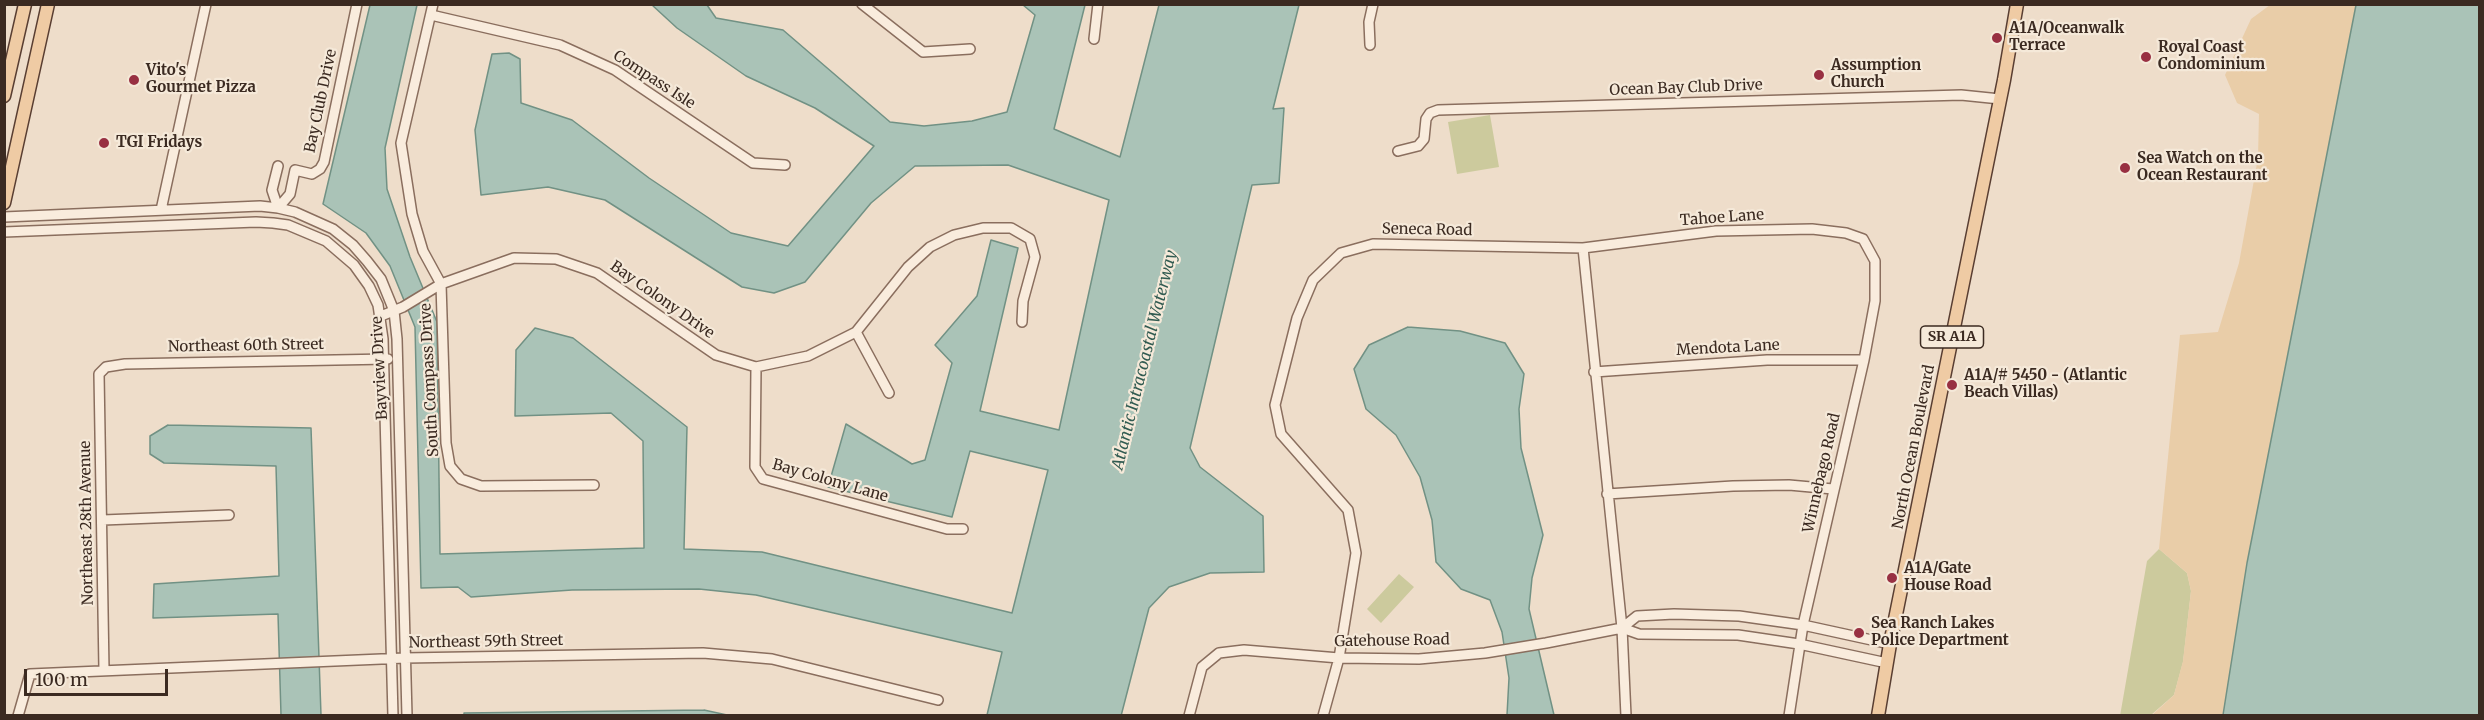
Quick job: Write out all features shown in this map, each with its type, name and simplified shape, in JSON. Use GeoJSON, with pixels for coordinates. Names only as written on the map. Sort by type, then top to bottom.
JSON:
{"type":"FeatureCollection","features":[{"type":"Feature","properties":{"kind":"main road"},"geometry":{"type":"LineString","coordinates":[[4,96],[25,4]]}},
{"type":"Feature","properties":{"kind":"main road"},"geometry":{"type":"LineString","coordinates":[[4,203],[47,8],[36,4]]}},
{"type":"Feature","properties":{"kind":"main road","name":"North Ocean Boulevard"},"geometry":{"type":"LineString","coordinates":[[1890,644],[2004,80],[2017,4]]}},
{"type":"Feature","properties":{"kind":"main road","name":"SR A1A"},"geometry":{"type":"LineString","coordinates":[[1878,716],[1890,644]]}},
{"type":"Feature","properties":{"kind":"street"},"geometry":{"type":"LineString","coordinates":[[161,210],[206,4]]}},
{"type":"Feature","properties":{"kind":"street","name":"Bay Club Drive"},"geometry":{"type":"LineString","coordinates":[[273,223],[279,208],[290,195],[295,170],[312,174],[320,169],[324,162],[357,4]]}},
{"type":"Feature","properties":{"kind":"street"},"geometry":{"type":"LineString","coordinates":[[433,4],[401,143],[415,223],[423,251],[441,284]]}},
{"type":"Feature","properties":{"kind":"street"},"geometry":{"type":"LineString","coordinates":[[862,4],[923,52],[970,49]]}},
{"type":"Feature","properties":{"kind":"street"},"geometry":{"type":"LineString","coordinates":[[1094,39],[1098,4]]}},
{"type":"Feature","properties":{"kind":"street"},"geometry":{"type":"LineString","coordinates":[[1370,45],[1369,22],[1373,4]]}},
{"type":"Feature","properties":{"kind":"street","name":"Compass Isle"},"geometry":{"type":"LineString","coordinates":[[431,15],[560,45],[615,70],[753,163],[784,165]]}},
{"type":"Feature","properties":{"kind":"street","name":"Ocean Bay Club Drive"},"geometry":{"type":"LineString","coordinates":[[1398,151],[1418,146],[1424,139],[1426,119],[1430,113],[1438,110],[1961,95],[2000,99]]}},
{"type":"Feature","properties":{"kind":"street"},"geometry":{"type":"LineString","coordinates":[[278,166],[272,190],[279,208]]}},
{"type":"Feature","properties":{"kind":"street","name":"Bayview Drive"},"geometry":{"type":"LineString","coordinates":[[4,217],[260,206],[279,208],[315,220],[333,229],[353,245],[381,279],[398,309],[396,359],[407,716]]}},
{"type":"Feature","properties":{"kind":"street","name":"Bayview Drive"},"geometry":{"type":"LineString","coordinates":[[4,231],[273,223],[306,232],[326,241],[354,265],[369,286],[381,316],[393,716]]}},
{"type":"Feature","properties":{"kind":"street","name":"Bay Colony Drive"},"geometry":{"type":"LineString","coordinates":[[381,316],[398,309],[441,284],[514,258],[556,260],[597,273],[716,355],[756,367],[808,356],[856,332],[908,267],[930,247],[954,235],[983,228],[1011,228],[1030,239],[1035,257],[1023,302],[1022,322]]}},
{"type":"Feature","properties":{"kind":"street","name":"Tahoe Lane"},"geometry":{"type":"LineString","coordinates":[[1582,248],[1716,231],[1812,229],[1846,233],[1863,239]]}},
{"type":"Feature","properties":{"kind":"street","name":"Winnebago Road"},"geometry":{"type":"LineString","coordinates":[[1789,716],[1799,644],[1864,360],[1875,301],[1875,261],[1863,239]]}},
{"type":"Feature","properties":{"kind":"street","name":"Seneca Road"},"geometry":{"type":"LineString","coordinates":[[1323,716],[1340,658],[1356,553],[1348,510],[1281,434],[1275,405],[1297,318],[1313,280],[1341,252],[1373,244],[1582,248]]}},
{"type":"Feature","properties":{"kind":"street"},"geometry":{"type":"LineString","coordinates":[[1582,248],[1622,628],[1626,716]]}},
{"type":"Feature","properties":{"kind":"street","name":"South Compass Drive"},"geometry":{"type":"LineString","coordinates":[[441,284],[446,443],[450,466],[461,480],[481,486],[594,485]]}},
{"type":"Feature","properties":{"kind":"street"},"geometry":{"type":"LineString","coordinates":[[856,332],[889,393]]}},
{"type":"Feature","properties":{"kind":"street","name":"Northeast 60th Street"},"geometry":{"type":"LineString","coordinates":[[99,374],[106,368],[125,364],[396,359]]}},
{"type":"Feature","properties":{"kind":"street","name":"Mendota Lane"},"geometry":{"type":"LineString","coordinates":[[1594,372],[1767,360],[1864,360]]}},
{"type":"Feature","properties":{"kind":"street","name":"Bay Colony Lane"},"geometry":{"type":"LineString","coordinates":[[756,367],[755,467],[763,479],[947,529],[963,529]]}},
{"type":"Feature","properties":{"kind":"street","name":"Northeast 28th Avenue"},"geometry":{"type":"LineString","coordinates":[[99,374],[104,670]]}},
{"type":"Feature","properties":{"kind":"street"},"geometry":{"type":"LineString","coordinates":[[385,427],[398,427]]}},
{"type":"Feature","properties":{"kind":"street"},"geometry":{"type":"LineString","coordinates":[[1607,494],[1733,486],[1789,485],[1833,489]]}},
{"type":"Feature","properties":{"kind":"street"},"geometry":{"type":"LineString","coordinates":[[387,506],[400,506]]}},
{"type":"Feature","properties":{"kind":"street"},"geometry":{"type":"LineString","coordinates":[[103,520],[229,515]]}},
{"type":"Feature","properties":{"kind":"street"},"geometry":{"type":"LineString","coordinates":[[389,584],[403,584]]}},
{"type":"Feature","properties":{"kind":"street","name":"Gatehouse Road"},"geometry":{"type":"LineString","coordinates":[[1189,716],[1202,667],[1219,653],[1244,650],[1340,658],[1419,659],[1485,653],[1546,643],[1622,628],[1637,616],[1674,614],[1739,616],[1803,625],[1890,644]]}},
{"type":"Feature","properties":{"kind":"street","name":"Gatehouse Road"},"geometry":{"type":"LineString","coordinates":[[1622,628],[1639,634],[1738,635],[1799,644],[1887,663]]}},
{"type":"Feature","properties":{"kind":"street","name":"Northeast 59th Street"},"geometry":{"type":"LineString","coordinates":[[18,716],[30,674],[405,658],[703,653],[772,659],[938,700]]}},
{"type":"Feature","properties":{"kind":"shaded area"},"geometry":{"type":"Polygon","coordinates":[[[1490,115],[1499,167],[1457,174],[1448,122],[1490,115]]]}},
{"type":"Feature","properties":{"kind":"shaded area"},"geometry":{"type":"Polygon","coordinates":[[[2159,549],[2187,573],[2191,591],[2183,662],[2174,695],[2151,715],[2120,716],[2147,561],[2159,549]]]}},
{"type":"Feature","properties":{"kind":"shaded area"},"geometry":{"type":"Polygon","coordinates":[[[1399,574],[1414,587],[1381,623],[1367,609],[1399,574]]]}},
{"type":"Feature","properties":{"kind":"sand"},"geometry":{"type":"Polygon","coordinates":[[[2270,5],[2356,5],[2247,563],[2223,715],[2151,716],[2174,695],[2183,661],[2191,591],[2187,573],[2159,549],[2180,335],[2218,332],[2239,263],[2258,158],[2259,114],[2237,103],[2225,75],[2251,19],[2270,5]]]}},
{"type":"Feature","properties":{"kind":"water","name":"Atlantic Intracoastal Waterway"},"geometry":{"type":"Polygon","coordinates":[[[370,5],[417,5],[385,148],[387,189],[410,257],[437,322],[440,554],[644,548],[643,441],[611,413],[515,416],[516,350],[535,328],[573,338],[687,427],[684,549],[762,552],[1012,613],[1048,470],[970,451],[952,517],[828,487],[846,424],[912,464],[925,460],[952,363],[935,345],[977,296],[991,240],[1018,248],[980,411],[1059,430],[1109,200],[1008,165],[915,166],[871,203],[805,282],[774,293],[742,287],[605,200],[548,187],[481,195],[475,130],[492,54],[509,53],[520,59],[521,103],[572,120],[649,178],[731,233],[788,246],[874,146],[815,108],[746,76],[677,28],[652,5],[707,5],[716,18],[783,30],[890,122],[924,126],[972,121],[1007,112],[1035,15],[1023,5],[1085,5],[1054,129],[1120,157],[1159,5],[1299,5],[1273,109],[1284,108],[1279,183],[1252,185],[1190,448],[1200,467],[1263,516],[1264,572],[1210,573],[1169,587],[1149,608],[1121,716],[987,715],[1002,652],[756,595],[699,589],[572,590],[471,597],[458,587],[421,588],[415,327],[390,266],[366,233],[323,204],[370,5]]]}},
{"type":"Feature","properties":{"kind":"water"},"geometry":{"type":"Polygon","coordinates":[[[2356,5],[2479,5],[2479,715],[2223,715],[2247,563],[2356,5]]]}},
{"type":"Feature","properties":{"kind":"water"},"geometry":{"type":"Polygon","coordinates":[[[1408,327],[1460,331],[1505,343],[1524,374],[1519,409],[1521,448],[1543,535],[1532,578],[1529,609],[1554,715],[1507,715],[1509,678],[1502,632],[1490,600],[1461,589],[1436,562],[1432,520],[1420,477],[1396,435],[1366,409],[1354,369],[1369,345],[1408,327]]]}},
{"type":"Feature","properties":{"kind":"water"},"geometry":{"type":"Polygon","coordinates":[[[168,425],[311,428],[321,715],[281,715],[278,614],[153,618],[154,584],[279,576],[276,466],[164,463],[150,454],[150,436],[168,425]]]}},
{"type":"Feature","properties":{"kind":"water"},"geometry":{"type":"Polygon","coordinates":[[[704,710],[727,715],[464,715],[464,713],[704,710]]]}},
{"type":"Feature","properties":{"kind":"place","name":"A1A/Oceanwalk Terrace"},"geometry":{"type":"Point","coordinates":[1997,38]}},
{"type":"Feature","properties":{"kind":"place","name":"Royal Coast Condominium"},"geometry":{"type":"Point","coordinates":[2146,57]}},
{"type":"Feature","properties":{"kind":"place","name":"Assumption Church"},"geometry":{"type":"Point","coordinates":[1819,75]}},
{"type":"Feature","properties":{"kind":"place","name":"Vito's Gourmet Pizza"},"geometry":{"type":"Point","coordinates":[134,80]}},
{"type":"Feature","properties":{"kind":"place","name":"TGI Fridays"},"geometry":{"type":"Point","coordinates":[104,143]}},
{"type":"Feature","properties":{"kind":"place","name":"Sea Watch on the Ocean Restaurant"},"geometry":{"type":"Point","coordinates":[2125,168]}},
{"type":"Feature","properties":{"kind":"place","name":"A1A/# 5450 - (Atlantic Beach Villas)"},"geometry":{"type":"Point","coordinates":[1952,385]}},
{"type":"Feature","properties":{"kind":"place","name":"A1A/Gate House Road"},"geometry":{"type":"Point","coordinates":[1892,578]}},
{"type":"Feature","properties":{"kind":"place","name":"Sea Ranch Lakes Police Department"},"geometry":{"type":"Point","coordinates":[1859,633]}}]}
